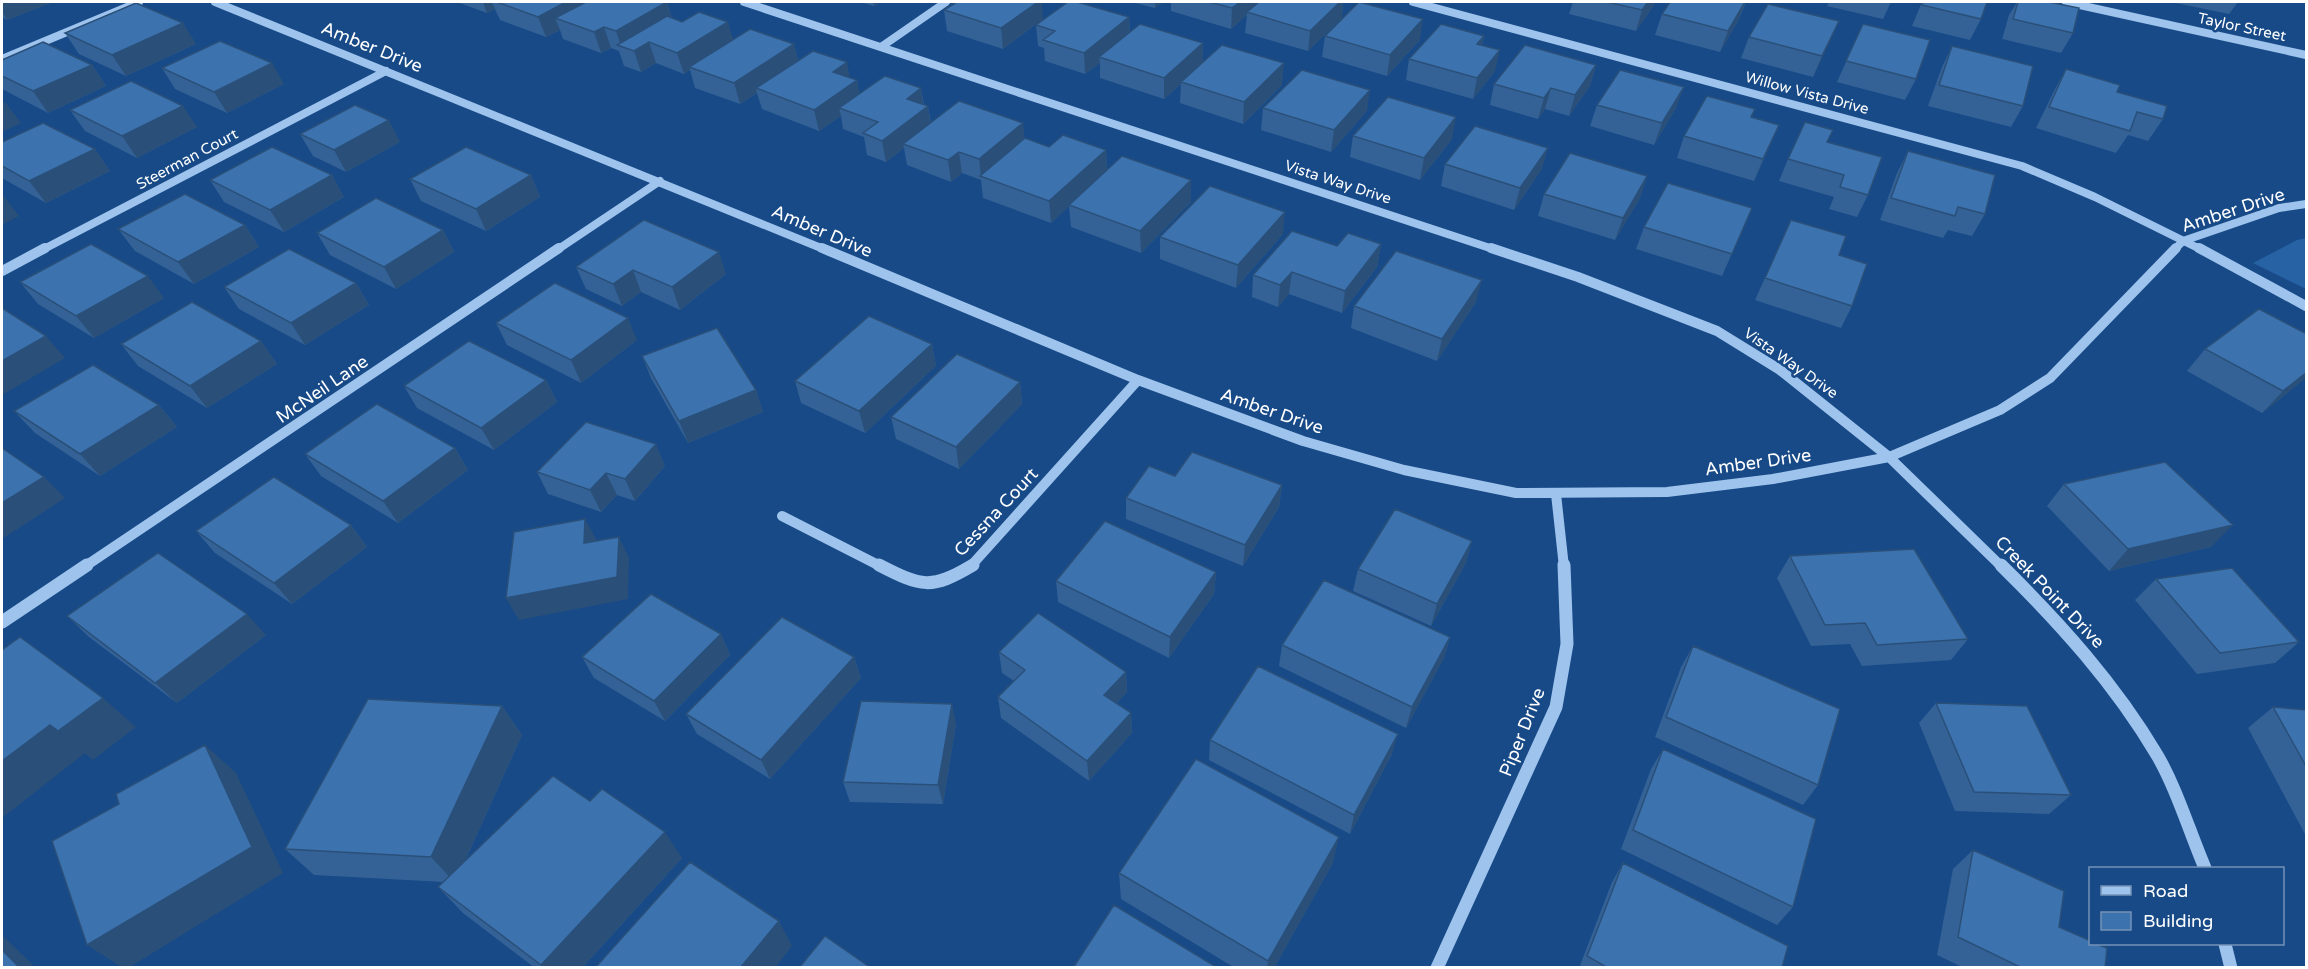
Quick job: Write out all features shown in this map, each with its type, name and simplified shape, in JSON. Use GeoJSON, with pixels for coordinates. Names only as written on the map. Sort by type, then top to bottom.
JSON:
{"type":"FeatureCollection","features":[{"type":"Feature","properties":{"kind":"street"},"geometry":{"type":"LineString","coordinates":[[2,59],[140,2]]}},
{"type":"Feature","properties":{"kind":"street","name":"Amber Drive"},"geometry":{"type":"LineString","coordinates":[[215,2],[660,181],[1138,380],[1303,441],[1404,470],[1516,493],[1666,492],[1773,478],[1889,457],[2000,410],[2050,378],[2183,241],[2279,208],[2307,204]]}},
{"type":"Feature","properties":{"kind":"street","name":"Vista Way Drive"},"geometry":{"type":"LineString","coordinates":[[744,2],[1578,277],[1717,331],[1780,370],[1889,457]]}},
{"type":"Feature","properties":{"kind":"street"},"geometry":{"type":"LineString","coordinates":[[881,46],[946,2]]}},
{"type":"Feature","properties":{"kind":"street","name":"Willow Vista Drive"},"geometry":{"type":"LineString","coordinates":[[1413,2],[2022,166],[2082,188],[2133,213],[2307,306]]}},
{"type":"Feature","properties":{"kind":"street","name":"Taylor Street"},"geometry":{"type":"LineString","coordinates":[[2066,2],[2083,3],[2307,55]]}},
{"type":"Feature","properties":{"kind":"street","name":"Steerman Court"},"geometry":{"type":"LineString","coordinates":[[2,271],[386,71]]}},
{"type":"Feature","properties":{"kind":"street","name":"McNeil Lane"},"geometry":{"type":"LineString","coordinates":[[2,622],[660,181]]}},
{"type":"Feature","properties":{"kind":"street","name":"Cessna Court"},"geometry":{"type":"LineString","coordinates":[[782,516],[912,582],[945,582],[975,564],[1138,380]]}},
{"type":"Feature","properties":{"kind":"street","name":"Creek Point Drive"},"geometry":{"type":"LineString","coordinates":[[1889,457],[2047,609],[2100,671],[2158,756],[2205,867]]}},
{"type":"Feature","properties":{"kind":"street","name":"Piper Drive"},"geometry":{"type":"LineString","coordinates":[[1437,968],[1556,707],[1568,644],[1566,584],[1556,494]]}},
{"type":"Feature","properties":{"kind":"street"},"geometry":{"type":"LineString","coordinates":[[2225,945],[2231,968]]}},
{"type":"Feature","properties":{"kind":"shaded area"},"geometry":{"type":"Polygon","coordinates":[[[2306,238],[2306,289],[2253,263],[2297,240],[2306,238]]]}},
{"type":"Feature","properties":{"kind":"building"},"geometry":{"type":"Polygon","coordinates":[[[497,2],[566,2],[538,17],[497,2]]]}},
{"type":"Feature","properties":{"kind":"building"},"geometry":{"type":"Polygon","coordinates":[[[586,2],[667,2],[616,31],[604,27],[594,32],[555,18],[586,2]]]}},
{"type":"Feature","properties":{"kind":"building"},"geometry":{"type":"Polygon","coordinates":[[[957,2],[1038,2],[1001,28],[944,10],[957,2]]]}},
{"type":"Feature","properties":{"kind":"building"},"geometry":{"type":"Polygon","coordinates":[[[1068,2],[1077,2],[1129,17],[1084,53],[1043,40],[1055,31],[1036,25],[1068,2]]]}},
{"type":"Feature","properties":{"kind":"building"},"geometry":{"type":"Polygon","coordinates":[[[1209,2],[1240,2],[1232,8],[1209,2]]]}},
{"type":"Feature","properties":{"kind":"building"},"geometry":{"type":"Polygon","coordinates":[[[1259,2],[1340,2],[1310,31],[1247,12],[1259,2]]]}},
{"type":"Feature","properties":{"kind":"building"},"geometry":{"type":"Polygon","coordinates":[[[1359,2],[1423,19],[1390,55],[1325,36],[1359,2]]]}},
{"type":"Feature","properties":{"kind":"building"},"geometry":{"type":"Polygon","coordinates":[[[1607,2],[1648,2],[1642,10],[1607,2]]]}},
{"type":"Feature","properties":{"kind":"building"},"geometry":{"type":"Polygon","coordinates":[[[1670,2],[1745,2],[1728,31],[1662,14],[1670,2]]]}},
{"type":"Feature","properties":{"kind":"building"},"geometry":{"type":"Polygon","coordinates":[[[1923,2],[1987,2],[1981,19],[1922,5],[1923,2]]]}},
{"type":"Feature","properties":{"kind":"building"},"geometry":{"type":"Polygon","coordinates":[[[2018,2],[2049,2],[2079,8],[2073,33],[2013,19],[2018,2]]]}},
{"type":"Feature","properties":{"kind":"building"},"geometry":{"type":"Polygon","coordinates":[[[136,3],[183,23],[112,55],[65,33],[136,3]]]}},
{"type":"Feature","properties":{"kind":"building"},"geometry":{"type":"Polygon","coordinates":[[[1768,4],[1839,21],[1822,56],[1749,37],[1768,4]]]}},
{"type":"Feature","properties":{"kind":"building"},"geometry":{"type":"Polygon","coordinates":[[[699,12],[728,22],[677,53],[649,42],[634,51],[617,45],[667,16],[682,22],[699,12]]]}},
{"type":"Feature","properties":{"kind":"building"},"geometry":{"type":"Polygon","coordinates":[[[1140,24],[1203,43],[1164,78],[1099,57],[1140,24]]]}},
{"type":"Feature","properties":{"kind":"building"},"geometry":{"type":"Polygon","coordinates":[[[1441,24],[1484,36],[1477,44],[1500,50],[1477,78],[1409,59],[1441,24]]]}},
{"type":"Feature","properties":{"kind":"building"},"geometry":{"type":"Polygon","coordinates":[[[1863,24],[1930,40],[1916,79],[1846,61],[1863,24]]]}},
{"type":"Feature","properties":{"kind":"building"},"geometry":{"type":"Polygon","coordinates":[[[750,29],[794,44],[734,83],[689,67],[750,29]]]}},
{"type":"Feature","properties":{"kind":"building"},"geometry":{"type":"Polygon","coordinates":[[[220,41],[272,63],[214,92],[162,68],[220,41]]]}},
{"type":"Feature","properties":{"kind":"building"},"geometry":{"type":"Polygon","coordinates":[[[43,42],[92,65],[33,91],[2,76],[2,60],[43,42]]]}},
{"type":"Feature","properties":{"kind":"building"},"geometry":{"type":"Polygon","coordinates":[[[1222,45],[1284,63],[1244,102],[1181,82],[1222,45]]]}},
{"type":"Feature","properties":{"kind":"building"},"geometry":{"type":"Polygon","coordinates":[[[1525,45],[1596,65],[1575,95],[1551,88],[1544,98],[1494,84],[1525,45]]]}},
{"type":"Feature","properties":{"kind":"building"},"geometry":{"type":"Polygon","coordinates":[[[1952,46],[2033,66],[2023,106],[1939,85],[1952,46]]]}},
{"type":"Feature","properties":{"kind":"building"},"geometry":{"type":"Polygon","coordinates":[[[813,51],[847,62],[833,72],[857,80],[814,110],[756,88],[813,51]]]}},
{"type":"Feature","properties":{"kind":"building"},"geometry":{"type":"Polygon","coordinates":[[[2066,69],[2120,85],[2117,92],[2167,106],[2163,119],[2137,112],[2130,131],[2049,107],[2066,69]]]}},
{"type":"Feature","properties":{"kind":"building"},"geometry":{"type":"Polygon","coordinates":[[[1302,70],[1370,90],[1334,130],[1263,108],[1302,70]]]}},
{"type":"Feature","properties":{"kind":"building"},"geometry":{"type":"Polygon","coordinates":[[[1620,70],[1684,87],[1662,123],[1597,105],[1620,70]]]}},
{"type":"Feature","properties":{"kind":"building"},"geometry":{"type":"Polygon","coordinates":[[[885,76],[921,88],[907,99],[928,106],[882,141],[863,133],[878,122],[839,108],[885,76]]]}},
{"type":"Feature","properties":{"kind":"building"},"geometry":{"type":"Polygon","coordinates":[[[131,81],[183,106],[122,136],[70,110],[131,81]]]}},
{"type":"Feature","properties":{"kind":"building"},"geometry":{"type":"Polygon","coordinates":[[[1707,96],[1755,109],[1751,117],[1779,125],[1763,159],[1684,136],[1707,96]]]}},
{"type":"Feature","properties":{"kind":"building"},"geometry":{"type":"Polygon","coordinates":[[[1388,97],[1456,117],[1424,158],[1353,136],[1388,97]]]}},
{"type":"Feature","properties":{"kind":"building"},"geometry":{"type":"Polygon","coordinates":[[[959,101],[1023,123],[979,159],[959,152],[948,160],[903,144],[959,101]]]}},
{"type":"Feature","properties":{"kind":"building"},"geometry":{"type":"Polygon","coordinates":[[[355,105],[389,120],[334,150],[300,134],[355,105]]]}},
{"type":"Feature","properties":{"kind":"building"},"geometry":{"type":"Polygon","coordinates":[[[1805,122],[1833,130],[1827,142],[1882,157],[1868,195],[1840,187],[1844,175],[1788,159],[1805,122]]]}},
{"type":"Feature","properties":{"kind":"building"},"geometry":{"type":"Polygon","coordinates":[[[43,123],[95,149],[29,181],[2,166],[2,142],[43,123]]]}},
{"type":"Feature","properties":{"kind":"building"},"geometry":{"type":"Polygon","coordinates":[[[1475,126],[1548,148],[1520,188],[1445,164],[1475,126]]]}},
{"type":"Feature","properties":{"kind":"building"},"geometry":{"type":"Polygon","coordinates":[[[1063,135],[1106,150],[1049,201],[980,176],[1025,138],[1049,147],[1063,135]]]}},
{"type":"Feature","properties":{"kind":"building"},"geometry":{"type":"Polygon","coordinates":[[[272,147],[332,175],[270,210],[210,180],[272,147]]]}},
{"type":"Feature","properties":{"kind":"building"},"geometry":{"type":"Polygon","coordinates":[[[466,147],[531,175],[476,209],[410,179],[466,147]]]}},
{"type":"Feature","properties":{"kind":"building"},"geometry":{"type":"Polygon","coordinates":[[[1908,151],[1995,175],[1985,214],[1958,207],[1955,216],[1891,198],[1908,151]]]}},
{"type":"Feature","properties":{"kind":"building"},"geometry":{"type":"Polygon","coordinates":[[[1570,153],[1647,176],[1623,218],[1544,194],[1570,153]]]}},
{"type":"Feature","properties":{"kind":"building"},"geometry":{"type":"Polygon","coordinates":[[[1122,156],[1191,180],[1140,231],[1069,205],[1122,156]]]}},
{"type":"Feature","properties":{"kind":"building"},"geometry":{"type":"Polygon","coordinates":[[[1668,183],[1752,208],[1732,254],[1644,227],[1668,183]]]}},
{"type":"Feature","properties":{"kind":"building"},"geometry":{"type":"Polygon","coordinates":[[[1210,186],[1285,212],[1238,265],[1160,237],[1210,186]]]}},
{"type":"Feature","properties":{"kind":"building"},"geometry":{"type":"Polygon","coordinates":[[[185,194],[245,225],[178,262],[118,229],[185,194]]]}},
{"type":"Feature","properties":{"kind":"building"},"geometry":{"type":"Polygon","coordinates":[[[376,198],[443,230],[384,267],[317,233],[376,198]]]}},
{"type":"Feature","properties":{"kind":"building"},"geometry":{"type":"Polygon","coordinates":[[[644,220],[719,252],[672,287],[633,270],[613,284],[576,267],[644,220]]]}},
{"type":"Feature","properties":{"kind":"building"},"geometry":{"type":"Polygon","coordinates":[[[1791,220],[1846,236],[1839,255],[1867,264],[1852,306],[1765,278],[1791,220]]]}},
{"type":"Feature","properties":{"kind":"building"},"geometry":{"type":"Polygon","coordinates":[[[1292,231],[1337,246],[1348,233],[1381,244],[1345,291],[1292,272],[1280,285],[1253,275],[1292,231]]]}},
{"type":"Feature","properties":{"kind":"building"},"geometry":{"type":"Polygon","coordinates":[[[91,244],[148,276],[76,316],[20,282],[91,244]]]}},
{"type":"Feature","properties":{"kind":"building"},"geometry":{"type":"Polygon","coordinates":[[[289,249],[356,283],[291,323],[224,287],[289,249]]]}},
{"type":"Feature","properties":{"kind":"building"},"geometry":{"type":"Polygon","coordinates":[[[1396,251],[1482,280],[1442,339],[1354,306],[1396,251]]]}},
{"type":"Feature","properties":{"kind":"building"},"geometry":{"type":"Polygon","coordinates":[[[555,283],[628,318],[571,360],[496,323],[555,283]]]}},
{"type":"Feature","properties":{"kind":"building"},"geometry":{"type":"Polygon","coordinates":[[[192,302],[261,341],[190,386],[121,344],[192,302]]]}},
{"type":"Feature","properties":{"kind":"building"},"geometry":{"type":"Polygon","coordinates":[[[2,308],[46,336],[2,361],[2,308]]]}},
{"type":"Feature","properties":{"kind":"building"},"geometry":{"type":"Polygon","coordinates":[[[2259,309],[2307,334],[2307,372],[2283,391],[2205,349],[2259,309]]]}},
{"type":"Feature","properties":{"kind":"building"},"geometry":{"type":"Polygon","coordinates":[[[869,316],[932,344],[859,411],[795,381],[869,316]]]}},
{"type":"Feature","properties":{"kind":"building"},"geometry":{"type":"Polygon","coordinates":[[[717,328],[756,390],[679,421],[642,356],[717,328]]]}},
{"type":"Feature","properties":{"kind":"building"},"geometry":{"type":"Polygon","coordinates":[[[469,341],[546,380],[481,428],[404,386],[469,341]]]}},
{"type":"Feature","properties":{"kind":"building"},"geometry":{"type":"Polygon","coordinates":[[[957,354],[1020,382],[956,447],[891,417],[957,354]]]}},
{"type":"Feature","properties":{"kind":"building"},"geometry":{"type":"Polygon","coordinates":[[[93,365],[159,405],[80,454],[14,411],[93,365]]]}},
{"type":"Feature","properties":{"kind":"building"},"geometry":{"type":"Polygon","coordinates":[[[377,404],[455,448],[383,501],[305,454],[377,404]]]}},
{"type":"Feature","properties":{"kind":"building"},"geometry":{"type":"Polygon","coordinates":[[[586,422],[656,444],[625,479],[606,473],[590,490],[537,472],[586,422]]]}},
{"type":"Feature","properties":{"kind":"building"},"geometry":{"type":"Polygon","coordinates":[[[2,448],[44,477],[2,503],[2,448]]]}},
{"type":"Feature","properties":{"kind":"building"},"geometry":{"type":"Polygon","coordinates":[[[1192,452],[1282,485],[1245,545],[1126,498],[1149,466],[1175,476],[1192,452]]]}},
{"type":"Feature","properties":{"kind":"building"},"geometry":{"type":"Polygon","coordinates":[[[2165,462],[2233,525],[2128,549],[2064,484],[2165,462]]]}},
{"type":"Feature","properties":{"kind":"building"},"geometry":{"type":"Polygon","coordinates":[[[274,477],[351,525],[274,583],[196,531],[274,477]]]}},
{"type":"Feature","properties":{"kind":"building"},"geometry":{"type":"Polygon","coordinates":[[[1395,509],[1472,541],[1437,604],[1358,569],[1395,509]]]}},
{"type":"Feature","properties":{"kind":"building"},"geometry":{"type":"Polygon","coordinates":[[[585,519],[584,543],[619,537],[617,577],[506,598],[514,532],[585,519]]]}},
{"type":"Feature","properties":{"kind":"building"},"geometry":{"type":"Polygon","coordinates":[[[1105,521],[1216,572],[1170,637],[1056,581],[1105,521]]]}},
{"type":"Feature","properties":{"kind":"building"},"geometry":{"type":"Polygon","coordinates":[[[1914,549],[1968,639],[1877,645],[1865,623],[1825,625],[1790,556],[1914,549]]]}},
{"type":"Feature","properties":{"kind":"building"},"geometry":{"type":"Polygon","coordinates":[[[158,553],[247,614],[155,683],[67,616],[158,553]]]}},
{"type":"Feature","properties":{"kind":"building"},"geometry":{"type":"Polygon","coordinates":[[[2232,568],[2299,642],[2220,653],[2156,579],[2232,568]]]}},
{"type":"Feature","properties":{"kind":"building"},"geometry":{"type":"Polygon","coordinates":[[[1324,580],[1450,637],[1412,707],[1282,645],[1324,580]]]}},
{"type":"Feature","properties":{"kind":"building"},"geometry":{"type":"Polygon","coordinates":[[[651,594],[721,634],[654,701],[582,657],[651,594]]]}},
{"type":"Feature","properties":{"kind":"building"},"geometry":{"type":"Polygon","coordinates":[[[1038,613],[1126,672],[1104,695],[1131,713],[1087,761],[998,697],[1025,670],[999,652],[1038,613]]]}},
{"type":"Feature","properties":{"kind":"building"},"geometry":{"type":"Polygon","coordinates":[[[782,617],[854,657],[761,760],[686,714],[782,617]]]}},
{"type":"Feature","properties":{"kind":"building"},"geometry":{"type":"Polygon","coordinates":[[[20,637],[103,698],[58,731],[50,725],[2,761],[2,650],[20,637]]]}},
{"type":"Feature","properties":{"kind":"building"},"geometry":{"type":"Polygon","coordinates":[[[1693,646],[1840,709],[1818,785],[1666,717],[1693,646]]]}},
{"type":"Feature","properties":{"kind":"building"},"geometry":{"type":"Polygon","coordinates":[[[1258,666],[1398,734],[1354,815],[1210,740],[1258,666]]]}},
{"type":"Feature","properties":{"kind":"building"},"geometry":{"type":"Polygon","coordinates":[[[368,699],[502,706],[431,857],[285,849],[368,699]]]}},
{"type":"Feature","properties":{"kind":"building"},"geometry":{"type":"Polygon","coordinates":[[[861,701],[952,704],[938,785],[843,782],[861,701]]]}},
{"type":"Feature","properties":{"kind":"building"},"geometry":{"type":"Polygon","coordinates":[[[1936,703],[2027,706],[2071,795],[1974,792],[1936,703]]]}},
{"type":"Feature","properties":{"kind":"building"},"geometry":{"type":"Polygon","coordinates":[[[2273,707],[2307,710],[2307,768],[2273,707]]]}},
{"type":"Feature","properties":{"kind":"building"},"geometry":{"type":"Polygon","coordinates":[[[205,745],[252,847],[87,945],[52,841],[119,804],[116,794],[205,745]]]}},
{"type":"Feature","properties":{"kind":"building"},"geometry":{"type":"Polygon","coordinates":[[[1663,749],[1816,819],[1793,907],[1633,830],[1663,749]]]}},
{"type":"Feature","properties":{"kind":"building"},"geometry":{"type":"Polygon","coordinates":[[[1196,759],[1339,837],[1268,961],[1119,873],[1196,759]]]}},
{"type":"Feature","properties":{"kind":"building"},"geometry":{"type":"Polygon","coordinates":[[[553,776],[590,801],[602,789],[665,832],[541,965],[438,887],[553,776]]]}},
{"type":"Feature","properties":{"kind":"building"},"geometry":{"type":"Polygon","coordinates":[[[1973,850],[2064,891],[2059,927],[2089,940],[2089,945],[2107,948],[2105,968],[2022,968],[1958,937],[1973,850]]]}},
{"type":"Feature","properties":{"kind":"building"},"geometry":{"type":"Polygon","coordinates":[[[690,862],[779,921],[740,968],[595,968],[690,862]]]}},
{"type":"Feature","properties":{"kind":"building"},"geometry":{"type":"Polygon","coordinates":[[[1623,863],[1788,946],[1782,968],[1608,968],[1587,956],[1623,863]]]}},
{"type":"Feature","properties":{"kind":"building"},"geometry":{"type":"Polygon","coordinates":[[[1114,905],[1218,968],[1073,968],[1114,905]]]}},
{"type":"Feature","properties":{"kind":"building"},"geometry":{"type":"Polygon","coordinates":[[[825,936],[871,968],[799,968],[825,936]]]}},
{"type":"Feature","properties":{"kind":"building"},"geometry":{"type":"Polygon","coordinates":[[[2,950],[20,968],[2,968],[2,950]]]}}]}
